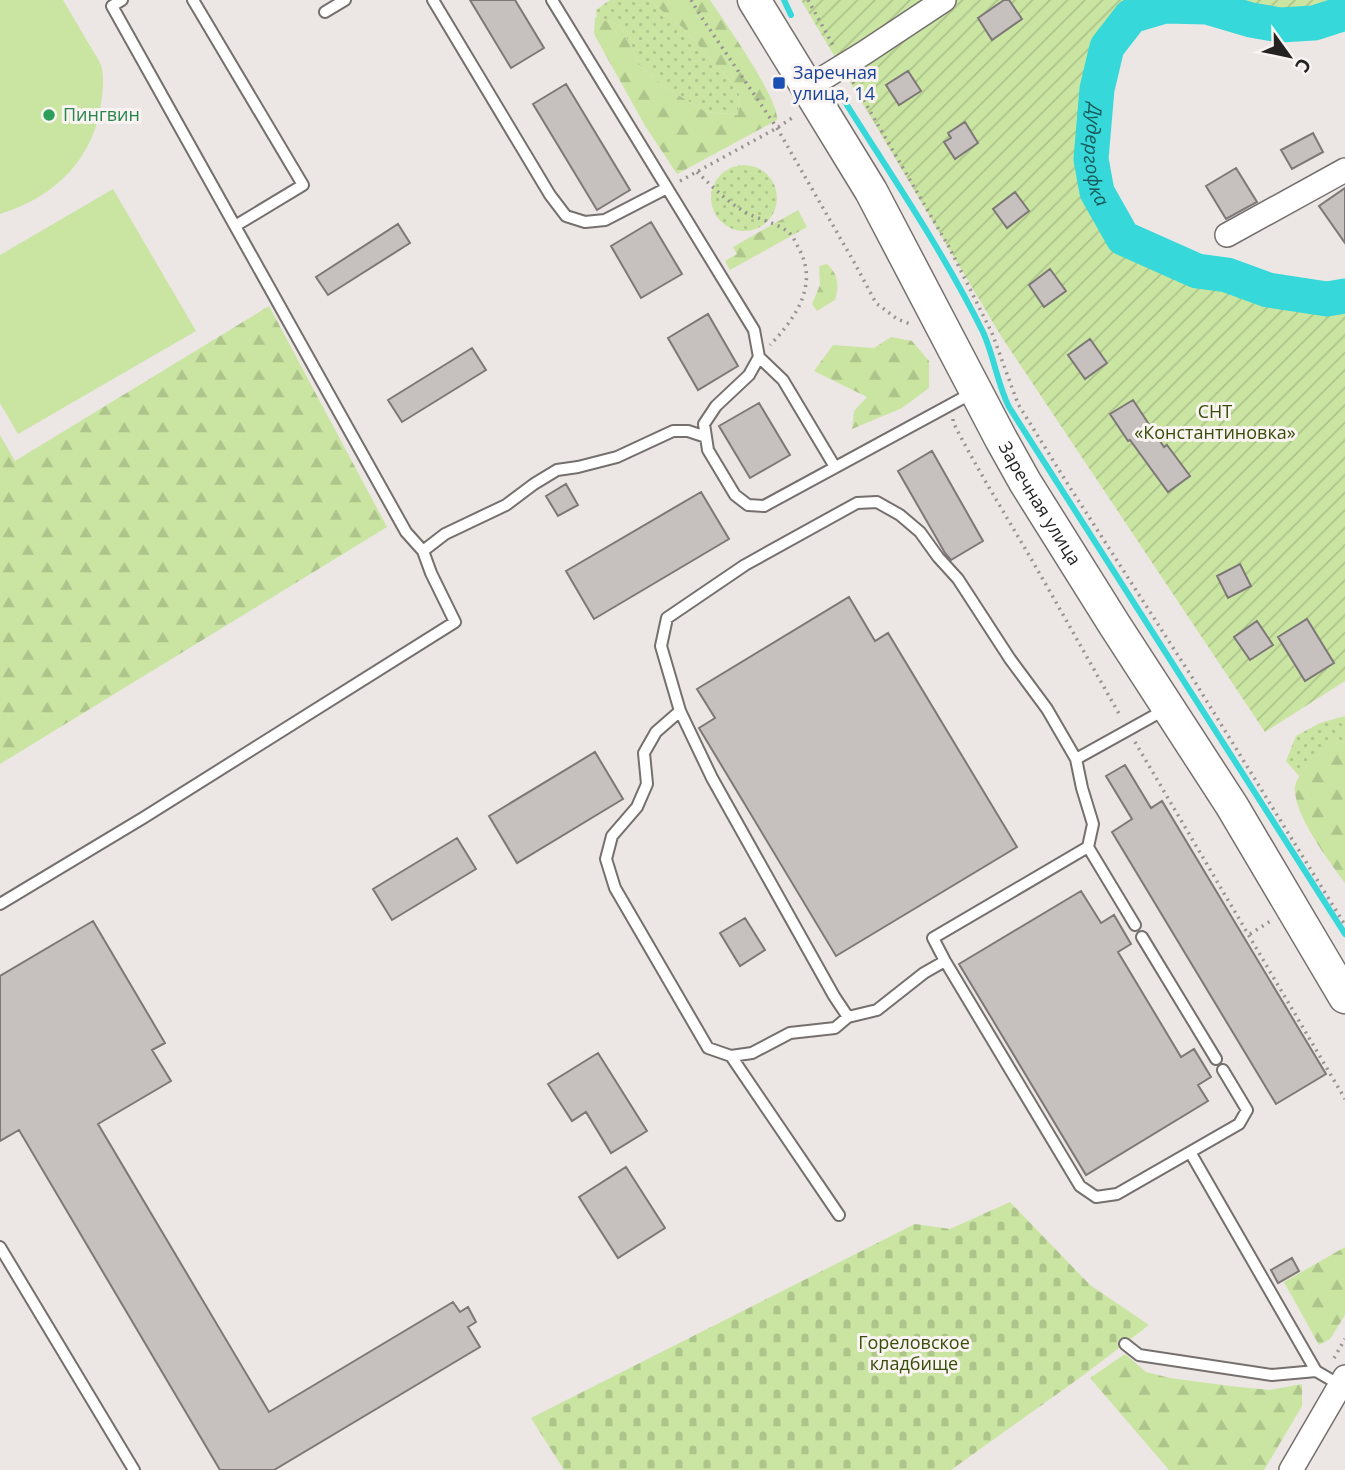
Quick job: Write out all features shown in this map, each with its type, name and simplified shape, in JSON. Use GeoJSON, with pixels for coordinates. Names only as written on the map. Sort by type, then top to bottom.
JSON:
{"type":"FeatureCollection","features":[{"type":"Feature","properties":{"kind":"street","name":"Заречная улица"},"geometry":{"type":"LineString","coordinates":[[754,0],[799,97],[871,191],[943,327],[965,397],[1001,439],[1114,624],[1232,806],[1345,997]]}},
{"type":"Feature","properties":{"kind":"street"},"geometry":{"type":"LineString","coordinates":[[799,97],[944,0]]}},
{"type":"Feature","properties":{"kind":"street"},"geometry":{"type":"LineString","coordinates":[[1227,236],[1345,170]]}},
{"type":"Feature","properties":{"kind":"street"},"geometry":{"type":"LineString","coordinates":[[1291,1470],[1341,1392]]}},
{"type":"Feature","properties":{"kind":"lane"},"geometry":{"type":"LineString","coordinates":[[0,904],[454,622],[423,551],[406,532],[112,6],[122,0]]}},
{"type":"Feature","properties":{"kind":"lane"},"geometry":{"type":"LineString","coordinates":[[193,0],[303,185],[234,226]]}},
{"type":"Feature","properties":{"kind":"lane"},"geometry":{"type":"LineString","coordinates":[[325,12],[345,0]]}},
{"type":"Feature","properties":{"kind":"lane"},"geometry":{"type":"LineString","coordinates":[[433,0],[543,184],[566,216],[585,222],[606,220],[667,188]]}},
{"type":"Feature","properties":{"kind":"lane"},"geometry":{"type":"LineString","coordinates":[[552,0],[754,330],[759,357],[783,380],[835,467]]}},
{"type":"Feature","properties":{"kind":"lane"},"geometry":{"type":"LineString","coordinates":[[759,357],[750,375],[716,406],[704,424],[708,450],[736,495],[748,505],[764,506],[965,397]]}},
{"type":"Feature","properties":{"kind":"lane"},"geometry":{"type":"LineString","coordinates":[[423,551],[445,534],[506,505],[557,470],[617,457],[673,430],[688,431],[706,437]]}},
{"type":"Feature","properties":{"kind":"lane"},"geometry":{"type":"LineString","coordinates":[[848,1017],[712,778],[680,711],[661,646],[667,618],[745,565],[857,503],[877,502],[920,532],[958,579],[1010,659],[1047,709],[1076,759],[1093,824],[1088,847],[1135,925]]}},
{"type":"Feature","properties":{"kind":"lane"},"geometry":{"type":"LineString","coordinates":[[1076,759],[1169,708]]}},
{"type":"Feature","properties":{"kind":"lane"},"geometry":{"type":"LineString","coordinates":[[680,711],[656,732],[644,753],[647,784],[637,807],[612,836],[606,859],[615,888],[708,1048],[731,1056],[752,1054],[790,1033],[835,1028],[848,1017],[877,1010],[924,973],[944,961]]}},
{"type":"Feature","properties":{"kind":"lane"},"geometry":{"type":"LineString","coordinates":[[1088,847],[933,938],[944,961],[1080,1186],[1096,1197],[1117,1194],[1239,1125],[1247,1110],[1223,1070]]}},
{"type":"Feature","properties":{"kind":"lane"},"geometry":{"type":"LineString","coordinates":[[1142,937],[1216,1059]]}},
{"type":"Feature","properties":{"kind":"lane"},"geometry":{"type":"LineString","coordinates":[[731,1056],[839,1215]]}},
{"type":"Feature","properties":{"kind":"lane"},"geometry":{"type":"LineString","coordinates":[[1190,1152],[1316,1371],[1341,1392]]}},
{"type":"Feature","properties":{"kind":"lane"},"geometry":{"type":"LineString","coordinates":[[0,1247],[134,1470]]}},
{"type":"Feature","properties":{"kind":"lane"},"geometry":{"type":"LineString","coordinates":[[1125,1344],[1139,1355],[1272,1375],[1316,1371]]}},
{"type":"Feature","properties":{"kind":"path"},"geometry":{"type":"LineString","coordinates":[[691,0],[777,128],[876,303],[897,319],[918,327],[943,327]]}},
{"type":"Feature","properties":{"kind":"path"},"geometry":{"type":"LineString","coordinates":[[808,0],[955,259],[992,333],[1018,404],[1190,674],[1345,925]]}},
{"type":"Feature","properties":{"kind":"path"},"geometry":{"type":"LineString","coordinates":[[667,188],[797,115],[799,97]]}},
{"type":"Feature","properties":{"kind":"path"},"geometry":{"type":"LineString","coordinates":[[697,172],[727,200],[789,232],[805,262],[806,285],[799,308],[785,329],[759,357]]}},
{"type":"Feature","properties":{"kind":"path"},"geometry":{"type":"LineString","coordinates":[[965,397],[953,422],[967,450],[1345,1099]]}},
{"type":"Feature","properties":{"kind":"path"},"geometry":{"type":"LineString","coordinates":[[1250,934],[1277,918]]}},
{"type":"Feature","properties":{"kind":"green space","name":"Пингвин"},"geometry":{"type":"Polygon","coordinates":[[[0,0],[63,0],[101,65],[103,81],[98,119],[82,156],[70,172],[39,197],[0,214],[0,0]]]}},
{"type":"Feature","properties":{"kind":"green space"},"geometry":{"type":"Polygon","coordinates":[[[610,0],[649,0],[683,28],[739,93],[738,115],[706,112],[662,85],[640,65],[620,25],[597,18],[596,10],[610,0]]]}},
{"type":"Feature","properties":{"kind":"green space"},"geometry":{"type":"Polygon","coordinates":[[[649,0],[710,0],[750,60],[776,110],[777,120],[677,174],[644,124],[594,34],[595,17],[620,25],[640,65],[662,85],[706,112],[738,115],[739,93],[683,28],[649,0]]]}},
{"type":"Feature","properties":{"kind":"green space","name":"СНТ «Константиновка»"},"geometry":{"type":"Polygon","coordinates":[[[801,0],[1154,0],[1121,11],[1095,51],[1082,111],[1085,166],[1097,215],[1122,250],[1172,270],[1243,296],[1321,314],[1345,309],[1345,681],[1265,732],[1001,336],[801,0]]]}},
{"type":"Feature","properties":{"kind":"green space"},"geometry":{"type":"Polygon","coordinates":[[[1194,0],[1345,0],[1345,3],[1328,13],[1280,19],[1194,0]]]}},
{"type":"Feature","properties":{"kind":"green space"},"geometry":{"type":"Polygon","coordinates":[[[737,165],[751,165],[763,170],[772,179],[777,198],[775,211],[768,222],[751,231],[737,231],[725,226],[716,217],[711,205],[711,191],[716,179],[725,170],[737,165]]]}},
{"type":"Feature","properties":{"kind":"green space"},"geometry":{"type":"Polygon","coordinates":[[[113,189],[196,331],[18,434],[0,403],[0,255],[113,189]]]}},
{"type":"Feature","properties":{"kind":"green space"},"geometry":{"type":"Polygon","coordinates":[[[798,210],[807,227],[730,270],[725,261],[737,254],[733,247],[798,210]]]}},
{"type":"Feature","properties":{"kind":"green space"},"geometry":{"type":"Polygon","coordinates":[[[827,264],[836,277],[835,300],[817,311],[812,304],[820,285],[819,266],[827,264]]]}},
{"type":"Feature","properties":{"kind":"green space"},"geometry":{"type":"Polygon","coordinates":[[[269,306],[387,527],[0,764],[0,435],[15,461],[269,306]]]}},
{"type":"Feature","properties":{"kind":"green space"},"geometry":{"type":"Polygon","coordinates":[[[891,337],[912,341],[929,361],[929,388],[902,408],[852,429],[854,411],[867,397],[814,371],[833,345],[874,348],[891,337]]]}},
{"type":"Feature","properties":{"kind":"green space"},"geometry":{"type":"Polygon","coordinates":[[[1345,716],[1345,744],[1338,739],[1299,776],[1286,761],[1296,736],[1320,723],[1345,716]]]}},
{"type":"Feature","properties":{"kind":"green space"},"geometry":{"type":"Polygon","coordinates":[[[1338,739],[1345,744],[1345,883],[1306,823],[1296,798],[1295,787],[1306,767],[1338,739]]]}},
{"type":"Feature","properties":{"kind":"green space","name":"Гореловское кладбище"},"geometry":{"type":"Polygon","coordinates":[[[1010,1202],[1090,1285],[1149,1325],[951,1470],[564,1470],[531,1418],[915,1224],[950,1229],[1010,1202]]]}},
{"type":"Feature","properties":{"kind":"green space"},"geometry":{"type":"Polygon","coordinates":[[[1345,1247],[1345,1315],[1330,1339],[1319,1345],[1284,1282],[1345,1247]]]}},
{"type":"Feature","properties":{"kind":"green space"},"geometry":{"type":"Polygon","coordinates":[[[1125,1354],[1146,1372],[1170,1378],[1270,1390],[1302,1384],[1302,1406],[1264,1470],[1169,1470],[1090,1378],[1125,1354]]]}},
{"type":"Feature","properties":{"kind":"building"},"geometry":{"type":"Polygon","coordinates":[[[470,0],[515,0],[544,48],[511,68],[470,0]]]}},
{"type":"Feature","properties":{"kind":"building"},"geometry":{"type":"Polygon","coordinates":[[[1004,0],[1009,0],[1022,19],[992,40],[978,18],[1004,0]]]}},
{"type":"Feature","properties":{"kind":"building"},"geometry":{"type":"Polygon","coordinates":[[[908,71],[921,91],[899,105],[886,85],[908,71]]]}},
{"type":"Feature","properties":{"kind":"building"},"geometry":{"type":"Polygon","coordinates":[[[566,84],[630,190],[597,210],[533,104],[566,84]]]}},
{"type":"Feature","properties":{"kind":"building"},"geometry":{"type":"Polygon","coordinates":[[[965,122],[978,143],[955,159],[944,142],[951,138],[948,133],[965,122]]]}},
{"type":"Feature","properties":{"kind":"building"},"geometry":{"type":"Polygon","coordinates":[[[1313,133],[1323,152],[1292,169],[1281,150],[1313,133]]]}},
{"type":"Feature","properties":{"kind":"building"},"geometry":{"type":"Polygon","coordinates":[[[1236,168],[1257,202],[1226,219],[1206,186],[1236,168]]]}},
{"type":"Feature","properties":{"kind":"building"},"geometry":{"type":"Polygon","coordinates":[[[1345,188],[1345,243],[1319,206],[1345,188]]]}},
{"type":"Feature","properties":{"kind":"building"},"geometry":{"type":"Polygon","coordinates":[[[1015,192],[1029,211],[1007,228],[993,209],[1015,192]]]}},
{"type":"Feature","properties":{"kind":"building"},"geometry":{"type":"Polygon","coordinates":[[[651,222],[682,274],[641,298],[611,246],[651,222]]]}},
{"type":"Feature","properties":{"kind":"building"},"geometry":{"type":"Polygon","coordinates":[[[398,224],[410,243],[328,295],[316,277],[398,224]]]}},
{"type":"Feature","properties":{"kind":"building"},"geometry":{"type":"Polygon","coordinates":[[[1050,269],[1066,291],[1044,307],[1029,285],[1050,269]]]}},
{"type":"Feature","properties":{"kind":"building"},"geometry":{"type":"Polygon","coordinates":[[[708,314],[738,366],[698,390],[668,338],[708,314]]]}},
{"type":"Feature","properties":{"kind":"building"},"geometry":{"type":"Polygon","coordinates":[[[1090,339],[1107,363],[1085,379],[1068,355],[1090,339]]]}},
{"type":"Feature","properties":{"kind":"building"},"geometry":{"type":"Polygon","coordinates":[[[472,348],[486,370],[402,422],[388,400],[472,348]]]}},
{"type":"Feature","properties":{"kind":"building"},"geometry":{"type":"Polygon","coordinates":[[[1133,400],[1164,447],[1167,445],[1190,476],[1168,492],[1110,414],[1133,400]]]}},
{"type":"Feature","properties":{"kind":"building"},"geometry":{"type":"Polygon","coordinates":[[[759,403],[790,455],[750,478],[719,426],[759,403]]]}},
{"type":"Feature","properties":{"kind":"building"},"geometry":{"type":"Polygon","coordinates":[[[932,451],[983,541],[951,560],[898,471],[932,451]]]}},
{"type":"Feature","properties":{"kind":"building"},"geometry":{"type":"Polygon","coordinates":[[[566,484],[578,505],[558,516],[546,496],[566,484]]]}},
{"type":"Feature","properties":{"kind":"building"},"geometry":{"type":"Polygon","coordinates":[[[701,492],[729,539],[594,619],[566,571],[701,492]]]}},
{"type":"Feature","properties":{"kind":"building"},"geometry":{"type":"Polygon","coordinates":[[[1240,564],[1251,586],[1228,598],[1217,576],[1240,564]]]}},
{"type":"Feature","properties":{"kind":"building"},"geometry":{"type":"Polygon","coordinates":[[[849,597],[875,641],[888,633],[1017,847],[836,956],[699,728],[715,718],[697,689],[849,597]]]}},
{"type":"Feature","properties":{"kind":"building"},"geometry":{"type":"Polygon","coordinates":[[[1307,619],[1334,663],[1305,681],[1278,637],[1307,619]]]}},
{"type":"Feature","properties":{"kind":"building"},"geometry":{"type":"Polygon","coordinates":[[[1257,621],[1273,645],[1250,660],[1234,637],[1257,621]]]}},
{"type":"Feature","properties":{"kind":"building"},"geometry":{"type":"Polygon","coordinates":[[[595,752],[623,799],[517,863],[489,816],[595,752]]]}},
{"type":"Feature","properties":{"kind":"building"},"geometry":{"type":"Polygon","coordinates":[[[1125,765],[1151,808],[1162,801],[1326,1074],[1276,1104],[1112,832],[1132,819],[1106,776],[1125,765]]]}},
{"type":"Feature","properties":{"kind":"building"},"geometry":{"type":"Polygon","coordinates":[[[457,838],[476,869],[392,920],[373,889],[457,838]]]}},
{"type":"Feature","properties":{"kind":"building"},"geometry":{"type":"Polygon","coordinates":[[[1081,891],[1101,923],[1114,915],[1131,944],[1118,952],[1181,1057],[1194,1049],[1211,1077],[1198,1085],[1208,1101],[1086,1175],[959,964],[1081,891]]]}},
{"type":"Feature","properties":{"kind":"building"},"geometry":{"type":"Polygon","coordinates":[[[745,918],[765,950],[740,966],[720,933],[745,918]]]}},
{"type":"Feature","properties":{"kind":"building"},"geometry":{"type":"Polygon","coordinates":[[[93,921],[165,1043],[152,1050],[171,1081],[98,1124],[269,1412],[453,1302],[460,1312],[468,1307],[476,1322],[468,1327],[480,1347],[274,1470],[220,1470],[19,1130],[0,1141],[0,976],[93,921]]]}},
{"type":"Feature","properties":{"kind":"building"},"geometry":{"type":"Polygon","coordinates":[[[598,1053],[647,1131],[611,1153],[586,1112],[572,1121],[548,1084],[598,1053]]]}},
{"type":"Feature","properties":{"kind":"building"},"geometry":{"type":"Polygon","coordinates":[[[626,1167],[665,1228],[618,1258],[579,1197],[626,1167]]]}},
{"type":"Feature","properties":{"kind":"building"},"geometry":{"type":"Polygon","coordinates":[[[1292,1258],[1299,1271],[1278,1283],[1271,1270],[1292,1258]]]}},
{"type":"Feature","properties":{"kind":"waterway"},"geometry":{"type":"LineString","coordinates":[[784,0],[791,15]]}},
{"type":"Feature","properties":{"kind":"waterway","name":"Дудергофка"},"geometry":{"type":"LineString","coordinates":[[1345,13],[1314,23],[1280,25],[1207,7],[1165,6],[1131,16],[1107,47],[1097,89],[1091,159],[1097,192],[1123,238],[1197,271],[1227,275],[1268,290],[1327,299],[1345,296]]}},
{"type":"Feature","properties":{"kind":"waterway"},"geometry":{"type":"LineString","coordinates":[[840,94],[967,301],[987,341],[1009,407],[1345,934]]}},
{"type":"Feature","properties":{"kind":"place","name":"Заречная улица, 14"},"geometry":{"type":"Point","coordinates":[779,83]}},
{"type":"Feature","properties":{"kind":"place","name":"Пингвин"},"geometry":{"type":"Point","coordinates":[49,115]}}]}
